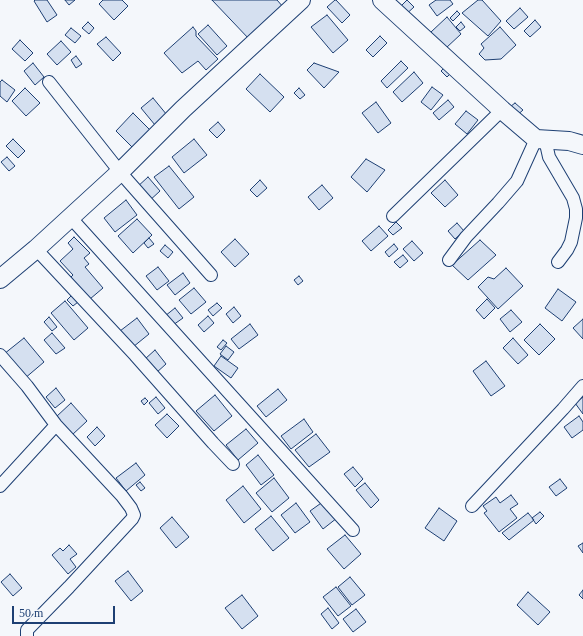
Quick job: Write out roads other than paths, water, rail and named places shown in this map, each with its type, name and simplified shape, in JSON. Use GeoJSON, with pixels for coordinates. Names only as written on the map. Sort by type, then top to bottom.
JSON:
{"type":"FeatureCollection","features":[{"type":"Feature","properties":{"kind":"main road"},"geometry":{"type":"LineString","coordinates":[[0,279],[36,249],[120,172],[183,109],[301,0]]}},
{"type":"Feature","properties":{"kind":"main road"},"geometry":{"type":"LineString","coordinates":[[382,0],[502,110],[540,139],[569,141],[583,145]]}},
{"type":"Feature","properties":{"kind":"street"},"geometry":{"type":"LineString","coordinates":[[49,82],[120,172],[211,275]]}},
{"type":"Feature","properties":{"kind":"street"},"geometry":{"type":"LineString","coordinates":[[393,216],[502,110]]}},
{"type":"Feature","properties":{"kind":"street"},"geometry":{"type":"LineString","coordinates":[[449,260],[466,237],[517,181],[540,139]]}},
{"type":"Feature","properties":{"kind":"street"},"geometry":{"type":"LineString","coordinates":[[540,139],[573,198],[576,209],[576,218],[571,242],[558,262]]}},
{"type":"Feature","properties":{"kind":"street"},"geometry":{"type":"LineString","coordinates":[[70,217],[353,530]]}},
{"type":"Feature","properties":{"kind":"street"},"geometry":{"type":"LineString","coordinates":[[36,249],[135,355],[233,464]]}},
{"type":"Feature","properties":{"kind":"street"},"geometry":{"type":"LineString","coordinates":[[0,355],[27,386],[56,425],[122,496],[131,508],[134,515],[69,587],[27,630],[27,636]]}},
{"type":"Feature","properties":{"kind":"street"},"geometry":{"type":"LineString","coordinates":[[472,506],[583,386]]}},
{"type":"Feature","properties":{"kind":"street"},"geometry":{"type":"LineString","coordinates":[[0,486],[56,425]]}}]}
